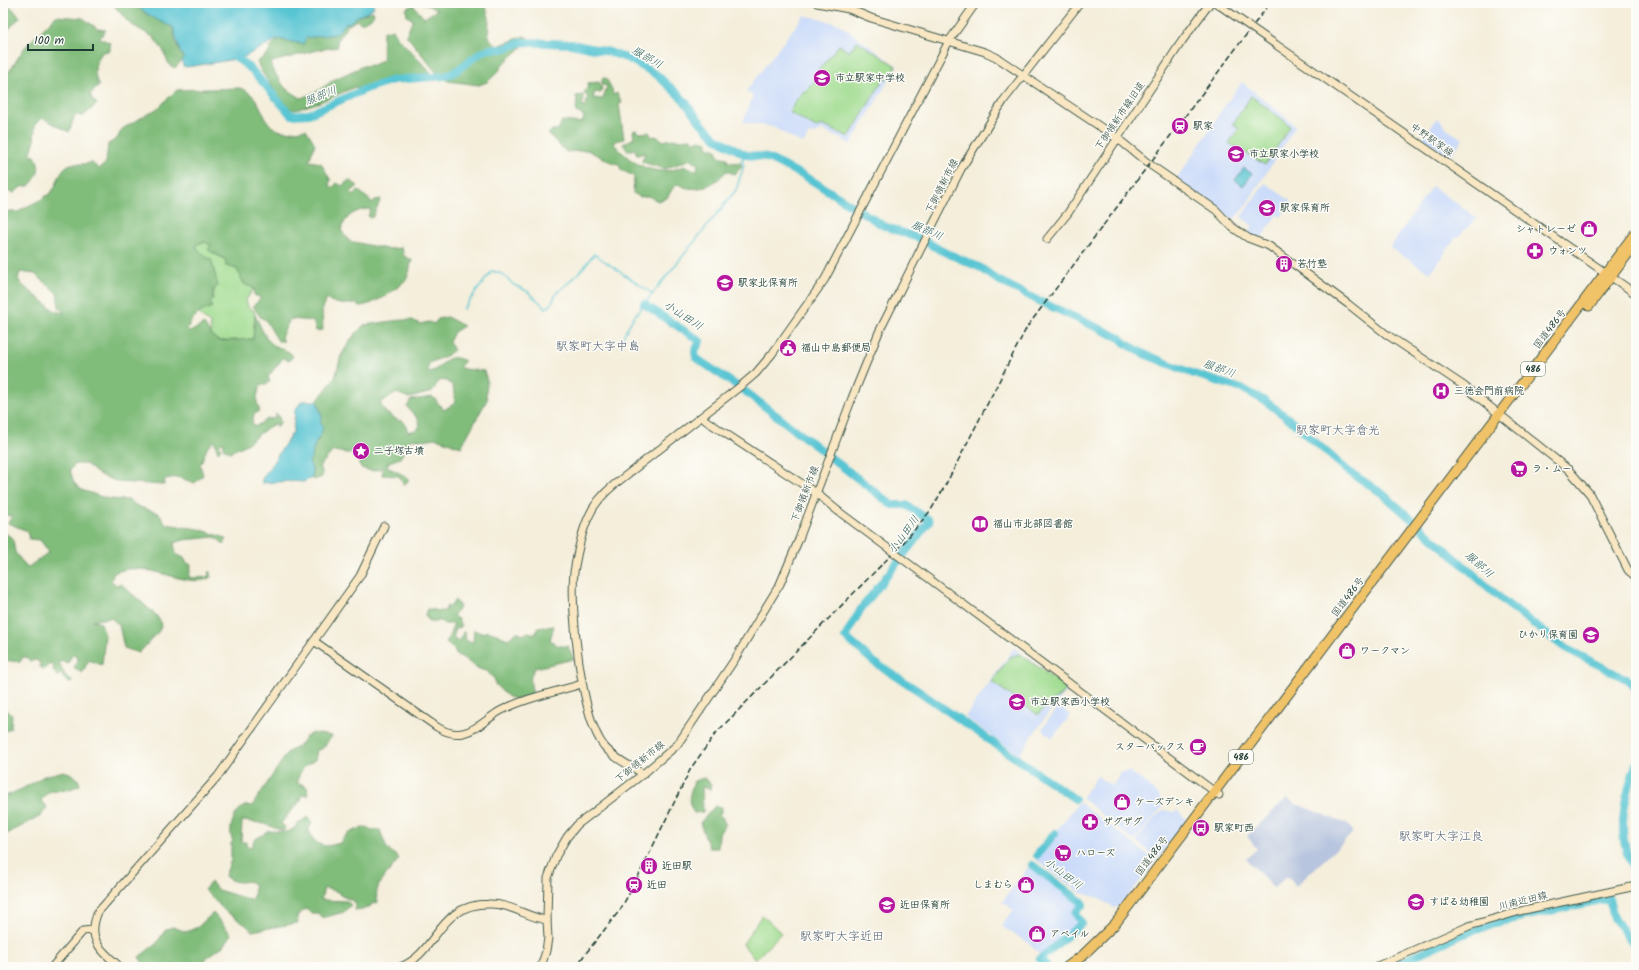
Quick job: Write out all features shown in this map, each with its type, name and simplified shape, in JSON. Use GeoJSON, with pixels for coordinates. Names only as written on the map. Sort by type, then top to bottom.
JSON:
{"type":"FeatureCollection","features":[{"type":"Feature","properties":{"kind":"highway","name":"国道486号"},"geometry":{"type":"LineString","coordinates":[[1609,274],[1636,232]]}},
{"type":"Feature","properties":{"kind":"highway","name":"国道486号"},"geometry":{"type":"LineString","coordinates":[[1067,967],[1079,965],[1114,924],[1216,793],[1609,274],[1636,242]]}},
{"type":"Feature","properties":{"kind":"street"},"geometry":{"type":"LineString","coordinates":[[817,3],[849,9],[871,18],[949,41],[996,57],[1117,138],[1154,168],[1216,210],[1232,227],[1248,238],[1269,246],[1294,263],[1386,334],[1464,386],[1569,470],[1589,493],[1628,570],[1636,578]]}},
{"type":"Feature","properties":{"kind":"street"},"geometry":{"type":"LineString","coordinates":[[643,774],[604,747],[595,729],[582,684],[576,640],[574,587],[579,549],[588,516],[600,497],[756,373],[772,354],[825,278],[949,41],[976,3]]}},
{"type":"Feature","properties":{"kind":"street","name":"下御領新市線"},"geometry":{"type":"LineString","coordinates":[[541,967],[548,938],[548,878],[556,856],[567,837],[591,813],[643,774],[677,745],[685,735],[762,614],[780,584],[876,339],[928,233],[968,157],[993,117],[1080,3]]}},
{"type":"Feature","properties":{"kind":"street","name":"中野駅家線"},"geometry":{"type":"LineString","coordinates":[[1211,3],[1275,44],[1636,294]]}},
{"type":"Feature","properties":{"kind":"street","name":"下御領新市線旧道"},"geometry":{"type":"LineString","coordinates":[[1047,239],[1068,213],[1117,138],[1211,3]]}},
{"type":"Feature","properties":{"kind":"street"},"geometry":{"type":"LineString","coordinates":[[703,416],[705,420],[816,494],[1216,793]]}},
{"type":"Feature","properties":{"kind":"street"},"geometry":{"type":"LineString","coordinates":[[120,967],[98,947],[93,930],[98,912],[218,776],[360,576],[384,526]]}},
{"type":"Feature","properties":{"kind":"street"},"geometry":{"type":"LineString","coordinates":[[314,642],[437,727],[452,733],[465,733],[513,706],[582,684]]}},
{"type":"Feature","properties":{"kind":"street","name":"川南近田線"},"geometry":{"type":"LineString","coordinates":[[1375,967],[1469,926],[1524,910],[1636,886]]}},
{"type":"Feature","properties":{"kind":"street"},"geometry":{"type":"LineString","coordinates":[[400,967],[420,955],[448,918],[465,908],[487,904],[502,904],[535,918],[547,920]]}},
{"type":"Feature","properties":{"kind":"street"},"geometry":{"type":"LineString","coordinates":[[52,967],[83,931],[93,930]]}},
{"type":"Feature","properties":{"kind":"shaded area","name":"市立駅家中学校"},"geometry":{"type":"Polygon","coordinates":[[[804,15],[839,24],[897,66],[851,144],[822,130],[815,134],[809,134],[803,144],[773,127],[743,122],[753,96],[746,91],[804,15]]]}},
{"type":"Feature","properties":{"kind":"shaded area","name":"市立駅家小学校"},"geometry":{"type":"Polygon","coordinates":[[[1242,82],[1295,125],[1295,127],[1245,207],[1235,218],[1232,219],[1216,205],[1175,181],[1217,119],[1216,118],[1242,82]]]}},
{"type":"Feature","properties":{"kind":"shaded area"},"geometry":{"type":"Polygon","coordinates":[[[1437,118],[1450,131],[1463,139],[1449,157],[1423,138],[1437,118]]]}},
{"type":"Feature","properties":{"kind":"shaded area","name":"駅家保育所"},"geometry":{"type":"Polygon","coordinates":[[[1265,183],[1291,201],[1281,217],[1277,215],[1260,240],[1247,234],[1253,226],[1241,217],[1265,183]]]}},
{"type":"Feature","properties":{"kind":"shaded area"},"geometry":{"type":"Polygon","coordinates":[[[1432,186],[1477,218],[1455,239],[1430,273],[1390,248],[1432,186]]]}},
{"type":"Feature","properties":{"kind":"shaded area","name":"市立駅家西小学校"},"geometry":{"type":"Polygon","coordinates":[[[1014,648],[1069,689],[1054,705],[1019,755],[965,717],[1014,648]]]}},
{"type":"Feature","properties":{"kind":"shaded area","name":"市立駅家西小学校"},"geometry":{"type":"Polygon","coordinates":[[[1058,706],[1071,715],[1052,738],[1042,729],[1058,706]]]}},
{"type":"Feature","properties":{"kind":"shaded area"},"geometry":{"type":"Polygon","coordinates":[[[1122,772],[1130,772],[1147,784],[1156,794],[1158,794],[1163,806],[1134,841],[1082,798],[1097,776],[1112,786],[1122,772]]]}},
{"type":"Feature","properties":{"kind":"shaded area"},"geometry":{"type":"Polygon","coordinates":[[[1287,798],[1294,803],[1347,824],[1352,830],[1352,834],[1296,886],[1287,876],[1274,888],[1246,859],[1257,849],[1247,836],[1287,798]]]}},
{"type":"Feature","properties":{"kind":"shaded area"},"geometry":{"type":"Polygon","coordinates":[[[1079,802],[1156,861],[1120,906],[1114,908],[1099,898],[1081,893],[1036,860],[1036,857],[1079,802]]]}},
{"type":"Feature","properties":{"kind":"shaded area"},"geometry":{"type":"Polygon","coordinates":[[[1164,810],[1174,812],[1177,810],[1187,820],[1158,858],[1136,841],[1156,816],[1164,810]]]}},
{"type":"Feature","properties":{"kind":"shaded area"},"geometry":{"type":"Polygon","coordinates":[[[1030,865],[1081,903],[1073,912],[1080,922],[1079,924],[1040,956],[1030,944],[1001,926],[1014,910],[1002,902],[1030,865]]]}},
{"type":"Feature","properties":{"kind":"green space"},"geometry":{"type":"Polygon","coordinates":[[[3,3],[7,3],[20,17],[8,30],[3,30],[3,3]]]}},
{"type":"Feature","properties":{"kind":"green space"},"geometry":{"type":"Polygon","coordinates":[[[112,3],[133,3],[141,7],[144,13],[173,27],[176,43],[184,58],[175,68],[169,65],[163,50],[153,37],[129,23],[112,3]]]}},
{"type":"Feature","properties":{"kind":"green space"},"geometry":{"type":"Polygon","coordinates":[[[423,3],[484,3],[489,18],[489,37],[494,43],[498,46],[524,36],[528,38],[521,48],[502,65],[499,71],[487,82],[479,85],[448,81],[436,72],[406,35],[413,20],[407,16],[406,9],[413,5],[424,18],[437,10],[423,3]]]}},
{"type":"Feature","properties":{"kind":"green space"},"geometry":{"type":"Polygon","coordinates":[[[373,11],[374,15],[370,19],[361,23],[357,20],[347,26],[337,40],[338,47],[317,50],[272,62],[271,67],[285,88],[301,98],[316,92],[335,79],[363,66],[373,65],[384,59],[382,49],[383,32],[393,29],[397,37],[433,75],[394,78],[361,89],[355,87],[320,102],[295,110],[285,107],[257,62],[269,53],[270,48],[278,39],[303,44],[305,38],[336,34],[346,23],[350,23],[353,18],[373,11]]]}},
{"type":"Feature","properties":{"kind":"green space"},"geometry":{"type":"Polygon","coordinates":[[[56,16],[83,18],[98,29],[106,30],[100,38],[110,43],[110,51],[102,52],[95,69],[99,86],[90,94],[92,99],[97,104],[83,116],[75,115],[69,132],[43,118],[35,124],[34,143],[30,155],[35,156],[37,160],[39,168],[38,172],[35,179],[29,186],[21,187],[14,193],[3,190],[3,81],[25,47],[56,16]]]}},
{"type":"Feature","properties":{"kind":"green space"},"geometry":{"type":"Polygon","coordinates":[[[857,41],[896,66],[887,79],[884,78],[849,137],[822,125],[816,128],[789,112],[800,95],[812,85],[816,77],[816,73],[839,45],[849,52],[857,41]]]}},
{"type":"Feature","properties":{"kind":"green space"},"geometry":{"type":"Polygon","coordinates":[[[602,78],[606,78],[612,89],[613,95],[617,93],[622,103],[619,104],[624,139],[616,141],[614,144],[637,164],[655,170],[664,171],[685,166],[697,171],[698,164],[691,159],[665,169],[642,162],[645,153],[637,155],[635,149],[628,151],[623,144],[634,138],[633,131],[636,130],[639,133],[649,132],[652,137],[656,136],[664,141],[671,139],[684,140],[691,138],[695,142],[699,140],[708,142],[707,148],[712,148],[718,151],[717,156],[727,158],[728,162],[740,163],[742,167],[734,174],[726,171],[716,181],[704,187],[691,188],[678,184],[673,188],[667,198],[658,201],[648,196],[640,197],[633,193],[634,176],[621,170],[619,164],[613,163],[587,150],[566,152],[548,134],[552,130],[558,130],[562,121],[581,123],[584,119],[583,115],[576,112],[576,96],[583,95],[584,99],[582,105],[585,106],[588,98],[584,92],[587,89],[588,83],[599,82],[602,89],[601,93],[595,92],[593,98],[603,99],[607,86],[602,85],[602,78]]]}},
{"type":"Feature","properties":{"kind":"green space"},"geometry":{"type":"Polygon","coordinates":[[[240,88],[250,94],[257,101],[270,125],[278,130],[289,131],[306,129],[315,144],[309,161],[321,163],[331,181],[329,183],[332,188],[337,183],[342,186],[349,180],[358,186],[351,192],[354,196],[358,190],[373,203],[375,200],[381,199],[372,218],[368,216],[371,209],[361,210],[348,217],[341,230],[349,241],[387,249],[402,248],[404,256],[412,260],[407,278],[398,287],[384,296],[364,306],[358,306],[355,303],[341,304],[327,299],[322,308],[323,330],[316,331],[313,321],[290,319],[281,337],[284,341],[278,341],[265,319],[261,318],[253,306],[261,298],[254,295],[254,288],[244,284],[237,269],[226,266],[225,259],[208,250],[211,245],[204,242],[197,244],[196,248],[207,258],[211,259],[218,286],[213,290],[213,298],[210,303],[212,307],[197,315],[187,329],[190,332],[204,324],[211,335],[218,341],[253,339],[255,315],[268,340],[293,356],[289,361],[283,358],[268,377],[270,382],[260,386],[257,405],[260,411],[254,414],[252,423],[255,427],[267,419],[276,418],[276,413],[279,416],[280,423],[276,428],[276,423],[245,445],[230,452],[223,448],[224,442],[222,442],[219,445],[221,449],[218,452],[214,441],[208,446],[200,465],[203,475],[195,483],[177,477],[165,479],[164,485],[118,482],[98,474],[86,464],[75,464],[70,470],[74,483],[82,490],[108,499],[129,500],[137,506],[160,514],[165,524],[199,529],[226,538],[224,544],[215,537],[184,540],[174,543],[176,554],[184,558],[186,562],[191,565],[189,578],[208,577],[209,571],[211,572],[211,577],[202,580],[179,578],[140,569],[126,569],[114,573],[111,580],[116,585],[121,584],[156,615],[162,624],[159,631],[139,653],[124,648],[119,625],[111,618],[92,620],[101,623],[105,635],[102,665],[89,660],[82,673],[74,668],[78,657],[72,655],[68,663],[62,661],[59,663],[65,675],[73,681],[70,683],[64,679],[61,674],[57,676],[51,663],[43,670],[40,667],[40,663],[36,660],[30,661],[26,657],[23,657],[20,662],[3,660],[3,531],[13,539],[15,552],[27,568],[49,552],[40,540],[29,539],[27,531],[8,523],[12,516],[3,515],[3,213],[9,211],[18,212],[46,196],[55,187],[64,168],[69,165],[91,162],[99,169],[106,163],[108,144],[117,139],[122,129],[158,108],[177,90],[240,88]],[[20,272],[18,279],[22,285],[55,311],[65,313],[59,307],[57,293],[35,274],[20,272]]]}},
{"type":"Feature","properties":{"kind":"green space"},"geometry":{"type":"Polygon","coordinates":[[[1251,96],[1287,123],[1290,127],[1265,165],[1229,143],[1239,128],[1233,124],[1251,96]]]}},
{"type":"Feature","properties":{"kind":"green space"},"geometry":{"type":"Polygon","coordinates":[[[204,242],[211,245],[216,255],[225,259],[226,266],[237,269],[244,284],[254,288],[246,300],[248,307],[254,311],[255,315],[253,339],[218,341],[211,335],[210,323],[200,316],[199,312],[211,307],[210,303],[213,298],[216,277],[211,259],[207,258],[196,248],[197,244],[204,242]]]}},
{"type":"Feature","properties":{"kind":"green space"},"geometry":{"type":"Polygon","coordinates":[[[447,317],[464,326],[454,332],[449,342],[454,350],[446,356],[429,363],[428,372],[434,371],[448,359],[458,358],[465,361],[459,367],[484,371],[487,380],[486,396],[488,398],[461,447],[436,438],[423,440],[411,439],[400,458],[389,462],[387,466],[404,475],[409,480],[404,485],[399,476],[382,475],[383,468],[371,471],[361,468],[359,465],[361,455],[333,451],[319,467],[322,471],[322,477],[314,480],[312,478],[312,469],[309,462],[316,442],[319,439],[320,421],[322,417],[317,401],[335,378],[341,356],[351,339],[364,325],[400,320],[412,320],[420,324],[429,322],[434,324],[438,319],[447,317]],[[439,380],[432,392],[409,398],[397,393],[380,403],[385,412],[405,423],[408,432],[416,430],[420,426],[418,419],[407,407],[411,400],[433,397],[444,410],[455,403],[453,386],[447,381],[439,380]]]}},
{"type":"Feature","properties":{"kind":"green space"},"geometry":{"type":"Polygon","coordinates":[[[455,600],[460,607],[453,616],[458,619],[461,626],[460,628],[456,627],[453,639],[460,641],[463,632],[465,633],[466,641],[473,642],[474,630],[481,633],[492,632],[508,639],[517,632],[523,635],[528,632],[536,634],[537,628],[554,626],[550,640],[559,646],[568,646],[574,659],[535,668],[531,674],[533,695],[516,699],[512,698],[504,693],[495,684],[495,680],[487,671],[478,668],[456,655],[455,650],[446,643],[454,624],[445,624],[439,620],[436,622],[430,622],[425,615],[427,609],[445,611],[447,606],[450,607],[455,600]]]}},
{"type":"Feature","properties":{"kind":"green space"},"geometry":{"type":"Polygon","coordinates":[[[1020,654],[1067,688],[1038,715],[992,682],[1010,657],[1020,654]]]}},
{"type":"Feature","properties":{"kind":"green space"},"geometry":{"type":"Polygon","coordinates":[[[3,706],[12,715],[11,728],[3,732],[3,706]]]}},
{"type":"Feature","properties":{"kind":"green space"},"geometry":{"type":"Polygon","coordinates":[[[313,733],[332,736],[322,749],[317,750],[315,760],[305,766],[301,771],[297,782],[307,787],[308,795],[302,795],[301,800],[281,823],[285,827],[284,830],[262,823],[242,821],[241,842],[246,842],[246,846],[252,847],[254,840],[269,831],[288,832],[308,817],[312,823],[308,830],[314,840],[321,845],[325,846],[340,843],[348,834],[366,827],[372,830],[380,830],[387,849],[399,858],[379,884],[377,890],[378,902],[376,904],[373,903],[369,908],[355,910],[355,902],[340,895],[338,892],[324,888],[321,900],[347,901],[351,905],[344,912],[322,918],[318,913],[310,913],[306,909],[297,916],[298,923],[252,931],[246,925],[225,911],[204,890],[211,882],[218,890],[251,900],[255,892],[253,890],[255,886],[248,881],[235,882],[225,876],[231,860],[231,843],[233,841],[231,831],[234,818],[241,808],[252,806],[288,752],[299,746],[306,736],[313,733]]]}},
{"type":"Feature","properties":{"kind":"green space"},"geometry":{"type":"Polygon","coordinates":[[[64,771],[76,777],[80,785],[68,790],[49,792],[41,801],[47,807],[41,816],[3,836],[3,797],[22,789],[44,776],[64,771]]]}},
{"type":"Feature","properties":{"kind":"green space"},"geometry":{"type":"Polygon","coordinates":[[[704,778],[711,784],[710,789],[702,787],[703,812],[694,813],[689,801],[691,790],[694,781],[704,778]]]}},
{"type":"Feature","properties":{"kind":"green space"},"geometry":{"type":"Polygon","coordinates":[[[715,806],[721,807],[721,812],[718,816],[722,817],[725,824],[719,834],[718,848],[709,848],[700,823],[715,806]]]}},
{"type":"Feature","properties":{"kind":"green space"},"geometry":{"type":"Polygon","coordinates":[[[213,913],[231,934],[223,946],[205,959],[209,967],[143,967],[144,965],[139,957],[156,944],[166,929],[173,927],[186,932],[198,927],[213,913]]]}},
{"type":"Feature","properties":{"kind":"green space"},"geometry":{"type":"Polygon","coordinates":[[[762,915],[781,933],[755,960],[743,944],[762,915]]]}},
{"type":"Feature","properties":{"kind":"water"},"geometry":{"type":"Polygon","coordinates":[[[133,3],[373,3],[374,7],[368,12],[352,20],[350,23],[346,23],[336,34],[306,38],[303,44],[278,39],[242,58],[187,67],[183,66],[182,61],[184,58],[180,52],[173,27],[142,10],[133,3]]]}},
{"type":"Feature","properties":{"kind":"water"},"geometry":{"type":"Polygon","coordinates":[[[1244,168],[1252,174],[1243,186],[1235,180],[1244,168]]]}},
{"type":"Feature","properties":{"kind":"water"},"geometry":{"type":"Polygon","coordinates":[[[302,401],[317,401],[322,417],[320,421],[322,431],[315,444],[309,462],[312,469],[312,478],[303,482],[292,481],[262,483],[262,479],[293,432],[295,410],[302,401]]]}},
{"type":"Feature","properties":{"kind":"waterway","name":"服部川"},"geometry":{"type":"LineString","coordinates":[[231,49],[237,58],[251,69],[291,115],[309,114],[368,88],[393,80],[445,76],[453,73],[479,54],[489,49],[503,49],[522,42],[571,44],[609,52],[629,59],[657,75],[683,99],[701,123],[716,138],[746,155],[764,157],[772,160],[808,178],[884,226],[924,240],[940,250],[981,268],[996,279],[1037,300],[1120,338],[1125,343],[1144,354],[1194,374],[1245,390],[1265,401],[1288,418],[1348,471],[1383,494],[1506,603],[1565,648],[1628,680],[1636,689]]}},
{"type":"Feature","properties":{"kind":"waterway"},"geometry":{"type":"LineString","coordinates":[[622,346],[622,338],[633,318],[736,190],[744,165],[741,161],[746,155]]}},
{"type":"Feature","properties":{"kind":"waterway"},"geometry":{"type":"LineString","coordinates":[[463,309],[492,271],[502,274],[514,285],[527,291],[546,308],[550,306],[557,292],[583,268],[594,254],[653,294]]}},
{"type":"Feature","properties":{"kind":"waterway","name":"小山田川"},"geometry":{"type":"LineString","coordinates":[[644,304],[700,341],[695,351],[696,358],[746,392],[892,505],[906,505],[928,519],[929,522],[861,609],[845,637],[874,662],[1075,799]]}},
{"type":"Feature","properties":{"kind":"waterway","name":"服部川"},"geometry":{"type":"LineString","coordinates":[[1636,764],[1627,796],[1623,818],[1626,850],[1636,873]]}},
{"type":"Feature","properties":{"kind":"waterway","name":"小山田川"},"geometry":{"type":"LineString","coordinates":[[1037,855],[1055,833]]}},
{"type":"Feature","properties":{"kind":"waterway","name":"小山田川"},"geometry":{"type":"LineString","coordinates":[[1032,865],[1083,903],[1083,905],[1075,913],[1082,923],[1040,959],[1047,967]]}},
{"type":"Feature","properties":{"kind":"waterway"},"geometry":{"type":"LineString","coordinates":[[1389,967],[1456,937],[1500,922],[1609,898],[1614,918],[1636,948]]}},
{"type":"Feature","properties":{"kind":"railway"},"geometry":{"type":"LineString","coordinates":[[575,967],[620,910],[634,885],[691,768],[716,733],[905,541],[931,510],[945,486],[1027,327],[1270,3]]}},
{"type":"Feature","properties":{"kind":"place","name":"市立駅家中学校"},"geometry":{"type":"Point","coordinates":[822,78]}},
{"type":"Feature","properties":{"kind":"place","name":"駅家"},"geometry":{"type":"Point","coordinates":[1180,126]}},
{"type":"Feature","properties":{"kind":"place","name":"市立駅家小学校"},"geometry":{"type":"Point","coordinates":[1236,154]}},
{"type":"Feature","properties":{"kind":"place","name":"駅家保育所"},"geometry":{"type":"Point","coordinates":[1267,208]}},
{"type":"Feature","properties":{"kind":"place","name":"シャトレーゼ"},"geometry":{"type":"Point","coordinates":[1589,229]}},
{"type":"Feature","properties":{"kind":"place","name":"ウォンツ"},"geometry":{"type":"Point","coordinates":[1535,251]}},
{"type":"Feature","properties":{"kind":"place","name":"若竹塾"},"geometry":{"type":"Point","coordinates":[1284,264]}},
{"type":"Feature","properties":{"kind":"place","name":"駅家北保育所"},"geometry":{"type":"Point","coordinates":[725,283]}},
{"type":"Feature","properties":{"kind":"place","name":"福山中島郵便局"},"geometry":{"type":"Point","coordinates":[788,348]}},
{"type":"Feature","properties":{"kind":"place","name":"三徳会門前病院"},"geometry":{"type":"Point","coordinates":[1441,391]}},
{"type":"Feature","properties":{"kind":"place","name":"二子塚古墳"},"geometry":{"type":"Point","coordinates":[361,451]}},
{"type":"Feature","properties":{"kind":"place","name":"ラ・ムー"},"geometry":{"type":"Point","coordinates":[1519,469]}},
{"type":"Feature","properties":{"kind":"place","name":"福山市北部図書館"},"geometry":{"type":"Point","coordinates":[980,524]}},
{"type":"Feature","properties":{"kind":"place","name":"ひかり保育園"},"geometry":{"type":"Point","coordinates":[1591,635]}},
{"type":"Feature","properties":{"kind":"place","name":"ワークマン"},"geometry":{"type":"Point","coordinates":[1347,651]}},
{"type":"Feature","properties":{"kind":"place","name":"市立駅家西小学校"},"geometry":{"type":"Point","coordinates":[1017,702]}},
{"type":"Feature","properties":{"kind":"place","name":"スターバックス"},"geometry":{"type":"Point","coordinates":[1198,747]}},
{"type":"Feature","properties":{"kind":"place","name":"ケーズデンキ"},"geometry":{"type":"Point","coordinates":[1122,802]}},
{"type":"Feature","properties":{"kind":"place","name":"ザグザグ"},"geometry":{"type":"Point","coordinates":[1090,822]}},
{"type":"Feature","properties":{"kind":"place","name":"駅家町西"},"geometry":{"type":"Point","coordinates":[1201,828]}},
{"type":"Feature","properties":{"kind":"place","name":"ハローズ"},"geometry":{"type":"Point","coordinates":[1063,853]}},
{"type":"Feature","properties":{"kind":"place","name":"近田駅"},"geometry":{"type":"Point","coordinates":[649,866]}},
{"type":"Feature","properties":{"kind":"place","name":"近田"},"geometry":{"type":"Point","coordinates":[634,885]}},
{"type":"Feature","properties":{"kind":"place","name":"しまむら"},"geometry":{"type":"Point","coordinates":[1026,885]}},
{"type":"Feature","properties":{"kind":"place","name":"すばる幼稚園"},"geometry":{"type":"Point","coordinates":[1416,902]}},
{"type":"Feature","properties":{"kind":"place","name":"近田保育所"},"geometry":{"type":"Point","coordinates":[887,905]}},
{"type":"Feature","properties":{"kind":"place","name":"アベイル"},"geometry":{"type":"Point","coordinates":[1037,934]}},
{"type":"Feature","properties":{"kind":"district","name":"駅家町大字中島"},"geometry":{"type":"Point","coordinates":[598,346]}},
{"type":"Feature","properties":{"kind":"district","name":"駅家町大字倉光"},"geometry":{"type":"Point","coordinates":[1338,430]}},
{"type":"Feature","properties":{"kind":"district","name":"駅家町大字江良"},"geometry":{"type":"Point","coordinates":[1441,836]}},
{"type":"Feature","properties":{"kind":"district","name":"駅家町大字近田"},"geometry":{"type":"Point","coordinates":[842,936]}}]}
